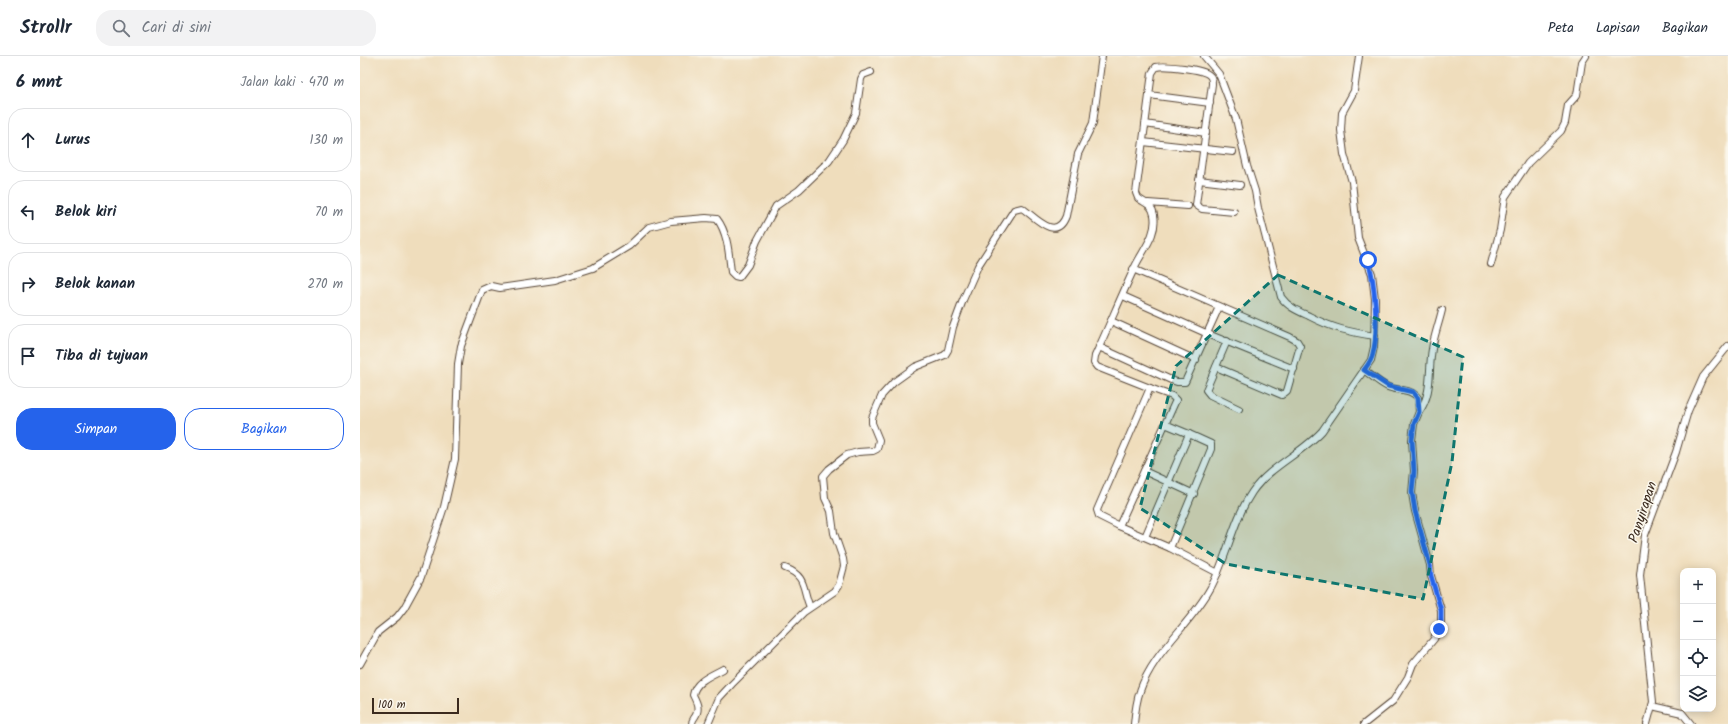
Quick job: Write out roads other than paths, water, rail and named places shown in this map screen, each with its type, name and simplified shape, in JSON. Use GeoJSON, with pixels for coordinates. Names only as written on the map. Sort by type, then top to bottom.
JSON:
{"type":"FeatureCollection","features":[{"type":"Feature","properties":{"kind":"street"},"geometry":{"type":"LineString","coordinates":[[708,724],[719,698],[728,688],[759,655],[810,607],[835,591],[838,585],[844,566],[834,533],[831,511],[825,498],[823,479],[824,474],[847,455],[877,449],[879,440],[872,424],[872,418],[882,395],[894,382],[915,367],[945,355],[948,350],[953,327],[963,300],[978,266],[1014,210],[1022,208],[1042,224],[1051,228],[1059,226],[1063,223],[1066,216],[1078,154],[1093,123],[1102,56]]}},
{"type":"Feature","properties":{"kind":"street"},"geometry":{"type":"LineString","coordinates":[[1204,56],[1219,74],[1236,118],[1246,162],[1256,191],[1258,208],[1281,297],[1291,308],[1325,325],[1341,330],[1375,336]]}},
{"type":"Feature","properties":{"kind":"street"},"geometry":{"type":"LineString","coordinates":[[1134,724],[1140,691],[1145,678],[1160,655],[1199,606],[1218,573],[1232,533],[1251,493],[1272,470],[1310,443],[1322,431],[1364,370],[1373,354],[1375,336],[1375,299],[1372,274],[1358,238],[1352,182],[1344,154],[1341,130],[1342,114],[1354,87],[1359,56]]}},
{"type":"Feature","properties":{"kind":"street"},"geometry":{"type":"LineString","coordinates":[[1491,264],[1500,230],[1505,197],[1528,163],[1562,131],[1568,105],[1577,95],[1582,62],[1586,56]]}},
{"type":"Feature","properties":{"kind":"street"},"geometry":{"type":"LineString","coordinates":[[1188,206],[1148,203],[1140,200],[1136,196],[1149,95],[1154,69],[1159,67],[1168,67],[1209,74],[1212,84],[1197,206],[1206,209],[1234,212]]}},
{"type":"Feature","properties":{"kind":"street"},"geometry":{"type":"LineString","coordinates":[[360,664],[378,632],[397,617],[404,608],[421,577],[444,507],[454,459],[458,364],[461,346],[482,290],[491,286],[500,288],[555,280],[593,268],[629,246],[649,227],[670,221],[706,218],[717,219],[719,222],[726,240],[732,272],[735,276],[739,277],[748,265],[757,241],[776,206],[799,190],[829,161],[846,135],[856,113],[861,79],[863,75],[871,72]]}},
{"type":"Feature","properties":{"kind":"street"},"geometry":{"type":"LineString","coordinates":[[1149,95],[1210,103]]}},
{"type":"Feature","properties":{"kind":"street"},"geometry":{"type":"LineString","coordinates":[[1145,124],[1206,133]]}},
{"type":"Feature","properties":{"kind":"street"},"geometry":{"type":"LineString","coordinates":[[1143,142],[1233,152]]}},
{"type":"Feature","properties":{"kind":"street"},"geometry":{"type":"LineString","coordinates":[[1199,180],[1240,185]]}},
{"type":"Feature","properties":{"kind":"street"},"geometry":{"type":"LineString","coordinates":[[1119,526],[1176,400],[1172,396],[1095,366],[1095,356],[1123,296],[1133,269],[1150,241],[1153,231],[1154,215],[1148,203]]}},
{"type":"Feature","properties":{"kind":"street"},"geometry":{"type":"LineString","coordinates":[[1133,269],[1290,337],[1297,341],[1300,349],[1287,391],[1282,395],[1216,367]]}},
{"type":"Feature","properties":{"kind":"street"},"geometry":{"type":"LineString","coordinates":[[1123,296],[1208,334],[1294,369]]}},
{"type":"Feature","properties":{"kind":"street"},"geometry":{"type":"LineString","coordinates":[[1099,347],[1176,382],[1185,382],[1219,307]]}},
{"type":"Feature","properties":{"kind":"street"},"geometry":{"type":"LineString","coordinates":[[1364,724],[1374,717],[1396,696],[1408,677],[1413,664],[1434,639],[1441,622],[1440,604],[1413,502],[1412,492],[1414,471],[1412,440],[1414,424],[1419,412],[1424,406],[1427,395],[1430,379],[1432,349],[1442,310]]}},
{"type":"Feature","properties":{"kind":"street"},"geometry":{"type":"LineString","coordinates":[[1111,321],[1196,360]]}},
{"type":"Feature","properties":{"kind":"street"},"geometry":{"type":"LineString","coordinates":[[1227,341],[1207,385],[1207,392],[1239,409]]}},
{"type":"Feature","properties":{"kind":"street","name":"Panyirapan"},"geometry":{"type":"LineString","coordinates":[[1647,724],[1652,706],[1652,692],[1640,575],[1645,535],[1676,452],[1688,411],[1703,377],[1728,346]]}},
{"type":"Feature","properties":{"kind":"street"},"geometry":{"type":"LineString","coordinates":[[1364,370],[1388,386],[1416,394],[1418,398],[1419,412]]}},
{"type":"Feature","properties":{"kind":"street"},"geometry":{"type":"LineString","coordinates":[[1150,388],[1097,510],[1099,516],[1170,548],[1218,573]]}},
{"type":"Feature","properties":{"kind":"street"},"geometry":{"type":"LineString","coordinates":[[1165,424],[1210,444],[1212,447],[1194,494],[1170,548]]}},
{"type":"Feature","properties":{"kind":"street"},"geometry":{"type":"LineString","coordinates":[[1145,537],[1189,434]]}},
{"type":"Feature","properties":{"kind":"street"},"geometry":{"type":"LineString","coordinates":[[1144,471],[1194,494]]}},
{"type":"Feature","properties":{"kind":"street"},"geometry":{"type":"LineString","coordinates":[[785,568],[794,572],[802,580],[806,598],[810,607]]}},
{"type":"Feature","properties":{"kind":"street"},"geometry":{"type":"LineString","coordinates":[[692,724],[697,712],[697,701],[693,693],[701,681],[723,669]]}},
{"type":"Feature","properties":{"kind":"street"},"geometry":{"type":"LineString","coordinates":[[1652,706],[1682,713],[1691,724]]}}]}
